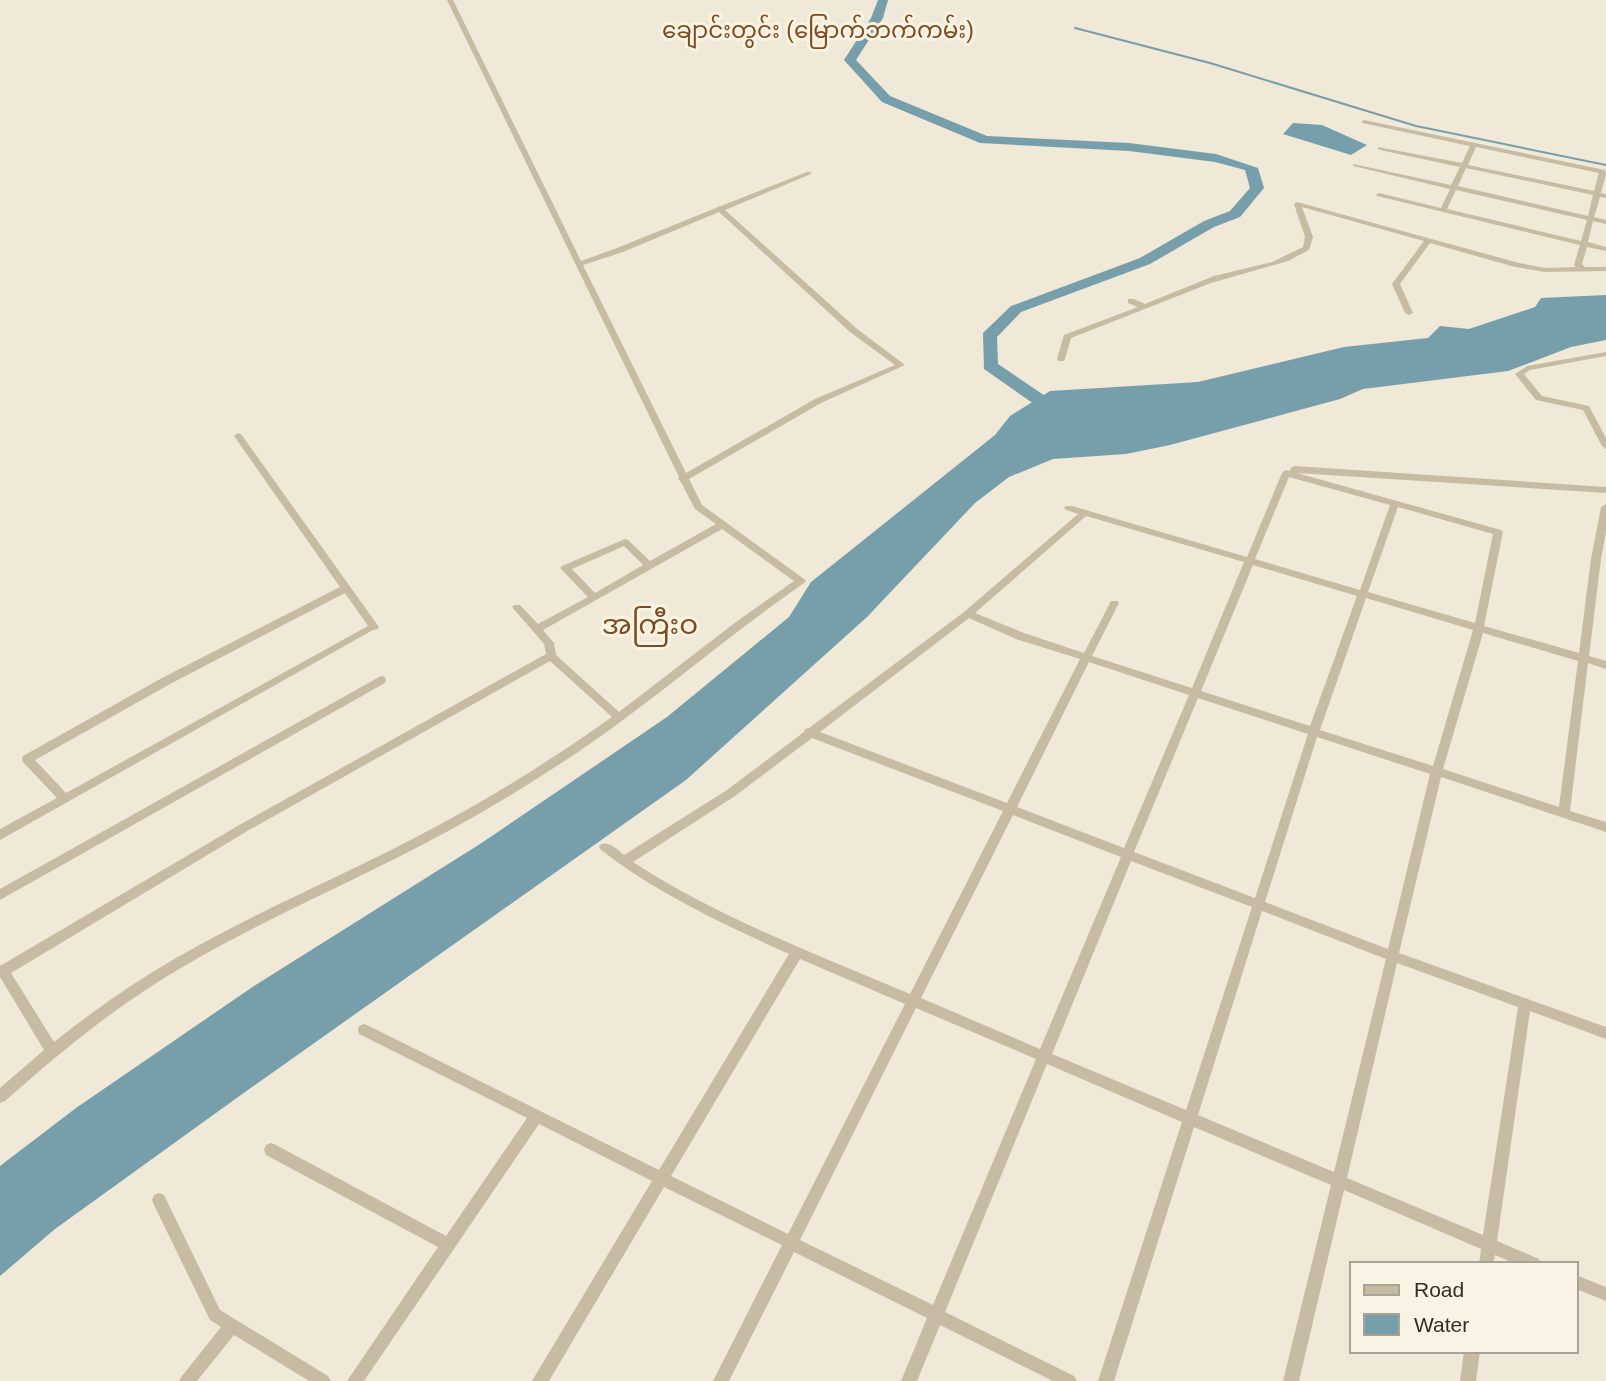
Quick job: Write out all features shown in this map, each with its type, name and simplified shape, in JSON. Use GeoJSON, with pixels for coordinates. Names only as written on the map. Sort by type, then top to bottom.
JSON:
{"type":"FeatureCollection","features":[{"type":"Feature","properties":{"kind":"street"},"geometry":{"type":"LineString","coordinates":[[0,1097],[52,1051],[120,999],[280,908],[378,862],[454,821],[559,759],[759,608],[801,581],[698,506],[681,479],[450,0]]}},
{"type":"Feature","properties":{"kind":"street"},"geometry":{"type":"LineString","coordinates":[[1364,122],[1605,171],[1595,194],[1582,243],[1578,265],[1582,268]]}},
{"type":"Feature","properties":{"kind":"street"},"geometry":{"type":"LineString","coordinates":[[1443,210],[1474,144]]}},
{"type":"Feature","properties":{"kind":"street"},"geometry":{"type":"LineString","coordinates":[[1380,148],[1606,196]]}},
{"type":"Feature","properties":{"kind":"street"},"geometry":{"type":"LineString","coordinates":[[1355,164],[1606,222]]}},
{"type":"Feature","properties":{"kind":"street"},"geometry":{"type":"LineString","coordinates":[[579,264],[809,173]]}},
{"type":"Feature","properties":{"kind":"street"},"geometry":{"type":"LineString","coordinates":[[1379,195],[1606,248]]}},
{"type":"Feature","properties":{"kind":"street"},"geometry":{"type":"LineString","coordinates":[[1061,359],[1067,337],[1218,278],[1266,267],[1296,255],[1306,248],[1309,237],[1297,204],[1545,271],[1606,269]]}},
{"type":"Feature","properties":{"kind":"street"},"geometry":{"type":"LineString","coordinates":[[681,479],[818,401],[901,365],[853,330],[719,208]]}},
{"type":"Feature","properties":{"kind":"street"},"geometry":{"type":"LineString","coordinates":[[1409,313],[1396,284],[1428,241]]}},
{"type":"Feature","properties":{"kind":"street"},"geometry":{"type":"LineString","coordinates":[[1131,301],[1146,307]]}},
{"type":"Feature","properties":{"kind":"street"},"geometry":{"type":"LineString","coordinates":[[1606,354],[1527,368],[1519,374],[1539,398],[1586,408],[1606,446]]}},
{"type":"Feature","properties":{"kind":"street"},"geometry":{"type":"LineString","coordinates":[[0,835],[371,628],[239,436]]}},
{"type":"Feature","properties":{"kind":"street"},"geometry":{"type":"LineString","coordinates":[[1292,474],[1295,469],[1606,490]]}},
{"type":"Feature","properties":{"kind":"street"},"geometry":{"type":"LineString","coordinates":[[908,1381],[1286,473],[1498,532],[1479,628],[1436,772],[1291,1381]]}},
{"type":"Feature","properties":{"kind":"street"},"geometry":{"type":"LineString","coordinates":[[1106,1381],[1313,732],[1395,503]]}},
{"type":"Feature","properties":{"kind":"street"},"geometry":{"type":"LineString","coordinates":[[1564,813],[1584,659],[1601,560],[1606,507]]}},
{"type":"Feature","properties":{"kind":"street"},"geometry":{"type":"LineString","coordinates":[[1069,508],[1606,665]]}},
{"type":"Feature","properties":{"kind":"street"},"geometry":{"type":"LineString","coordinates":[[623,862],[731,793],[968,614],[1084,513]]}},
{"type":"Feature","properties":{"kind":"street"},"geometry":{"type":"LineString","coordinates":[[538,628],[721,525]]}},
{"type":"Feature","properties":{"kind":"street"},"geometry":{"type":"LineString","coordinates":[[594,597],[565,568],[625,541],[649,566]]}},
{"type":"Feature","properties":{"kind":"street"},"geometry":{"type":"LineString","coordinates":[[64,798],[27,759],[166,681],[346,588]]}},
{"type":"Feature","properties":{"kind":"street"},"geometry":{"type":"LineString","coordinates":[[721,1381],[1114,603]]}},
{"type":"Feature","properties":{"kind":"street"},"geometry":{"type":"LineString","coordinates":[[517,607],[549,643],[551,656],[618,717]]}},
{"type":"Feature","properties":{"kind":"street"},"geometry":{"type":"LineString","coordinates":[[968,614],[1020,636],[1606,827]]}},
{"type":"Feature","properties":{"kind":"street"},"geometry":{"type":"LineString","coordinates":[[52,1051],[2,969],[245,827],[551,656]]}},
{"type":"Feature","properties":{"kind":"street"},"geometry":{"type":"LineString","coordinates":[[0,895],[381,680]]}},
{"type":"Feature","properties":{"kind":"street"},"geometry":{"type":"LineString","coordinates":[[809,732],[1259,902],[1392,956],[1606,1033]]}},
{"type":"Feature","properties":{"kind":"street"},"geometry":{"type":"LineString","coordinates":[[605,847],[623,862],[710,911],[797,952],[1529,1262]]}},
{"type":"Feature","properties":{"kind":"street"},"geometry":{"type":"LineString","coordinates":[[540,1381],[797,952]]}},
{"type":"Feature","properties":{"kind":"street"},"geometry":{"type":"LineString","coordinates":[[1486,1262],[1525,1004]]}},
{"type":"Feature","properties":{"kind":"street"},"geometry":{"type":"LineString","coordinates":[[363,1030],[1069,1381]]}},
{"type":"Feature","properties":{"kind":"street"},"geometry":{"type":"LineString","coordinates":[[355,1381],[537,1116]]}},
{"type":"Feature","properties":{"kind":"street"},"geometry":{"type":"LineString","coordinates":[[271,1150],[449,1244]]}},
{"type":"Feature","properties":{"kind":"street"},"geometry":{"type":"LineString","coordinates":[[159,1200],[215,1315],[323,1381]]}},
{"type":"Feature","properties":{"kind":"street"},"geometry":{"type":"LineString","coordinates":[[1578,1283],[1606,1294]]}},
{"type":"Feature","properties":{"kind":"street"},"geometry":{"type":"LineString","coordinates":[[187,1381],[232,1326]]}},
{"type":"Feature","properties":{"kind":"street"},"geometry":{"type":"LineString","coordinates":[[1468,1381],[1472,1353]]}},
{"type":"Feature","properties":{"kind":"water"},"geometry":{"type":"Polygon","coordinates":[[[1293,123],[1322,125],[1367,145],[1351,155],[1283,134],[1293,123]]]}},
{"type":"Feature","properties":{"kind":"water"},"geometry":{"type":"Polygon","coordinates":[[[1606,295],[1606,340],[1571,347],[1508,371],[1363,389],[1340,399],[1170,445],[1126,454],[1053,459],[1009,477],[975,503],[867,617],[686,780],[55,1229],[0,1276],[0,1166],[76,1108],[251,988],[480,844],[667,717],[789,617],[811,582],[995,435],[1010,416],[1050,391],[1198,382],[1344,347],[1428,338],[1440,326],[1469,329],[1535,307],[1541,298],[1606,295]]]}},
{"type":"Feature","properties":{"kind":"waterway"},"geometry":{"type":"LineString","coordinates":[[883,0],[877,18],[850,60],[886,99],[985,140],[1129,147],[1216,158],[1251,168],[1257,188],[1235,214],[1209,224],[1145,261],[1016,309],[989,336],[990,366],[1060,414]]}},
{"type":"Feature","properties":{"kind":"waterway"},"geometry":{"type":"LineString","coordinates":[[1075,28],[1210,63],[1416,126],[1606,165]]}},
{"type":"Feature","properties":{"kind":"district","name":"ချောင်းတွင်း (မြောက်ဘက်ကမ်း)"},"geometry":{"type":"Point","coordinates":[818,30]}},
{"type":"Feature","properties":{"kind":"district","name":"အကြီးဝ"},"geometry":{"type":"Point","coordinates":[650,624]}}]}
